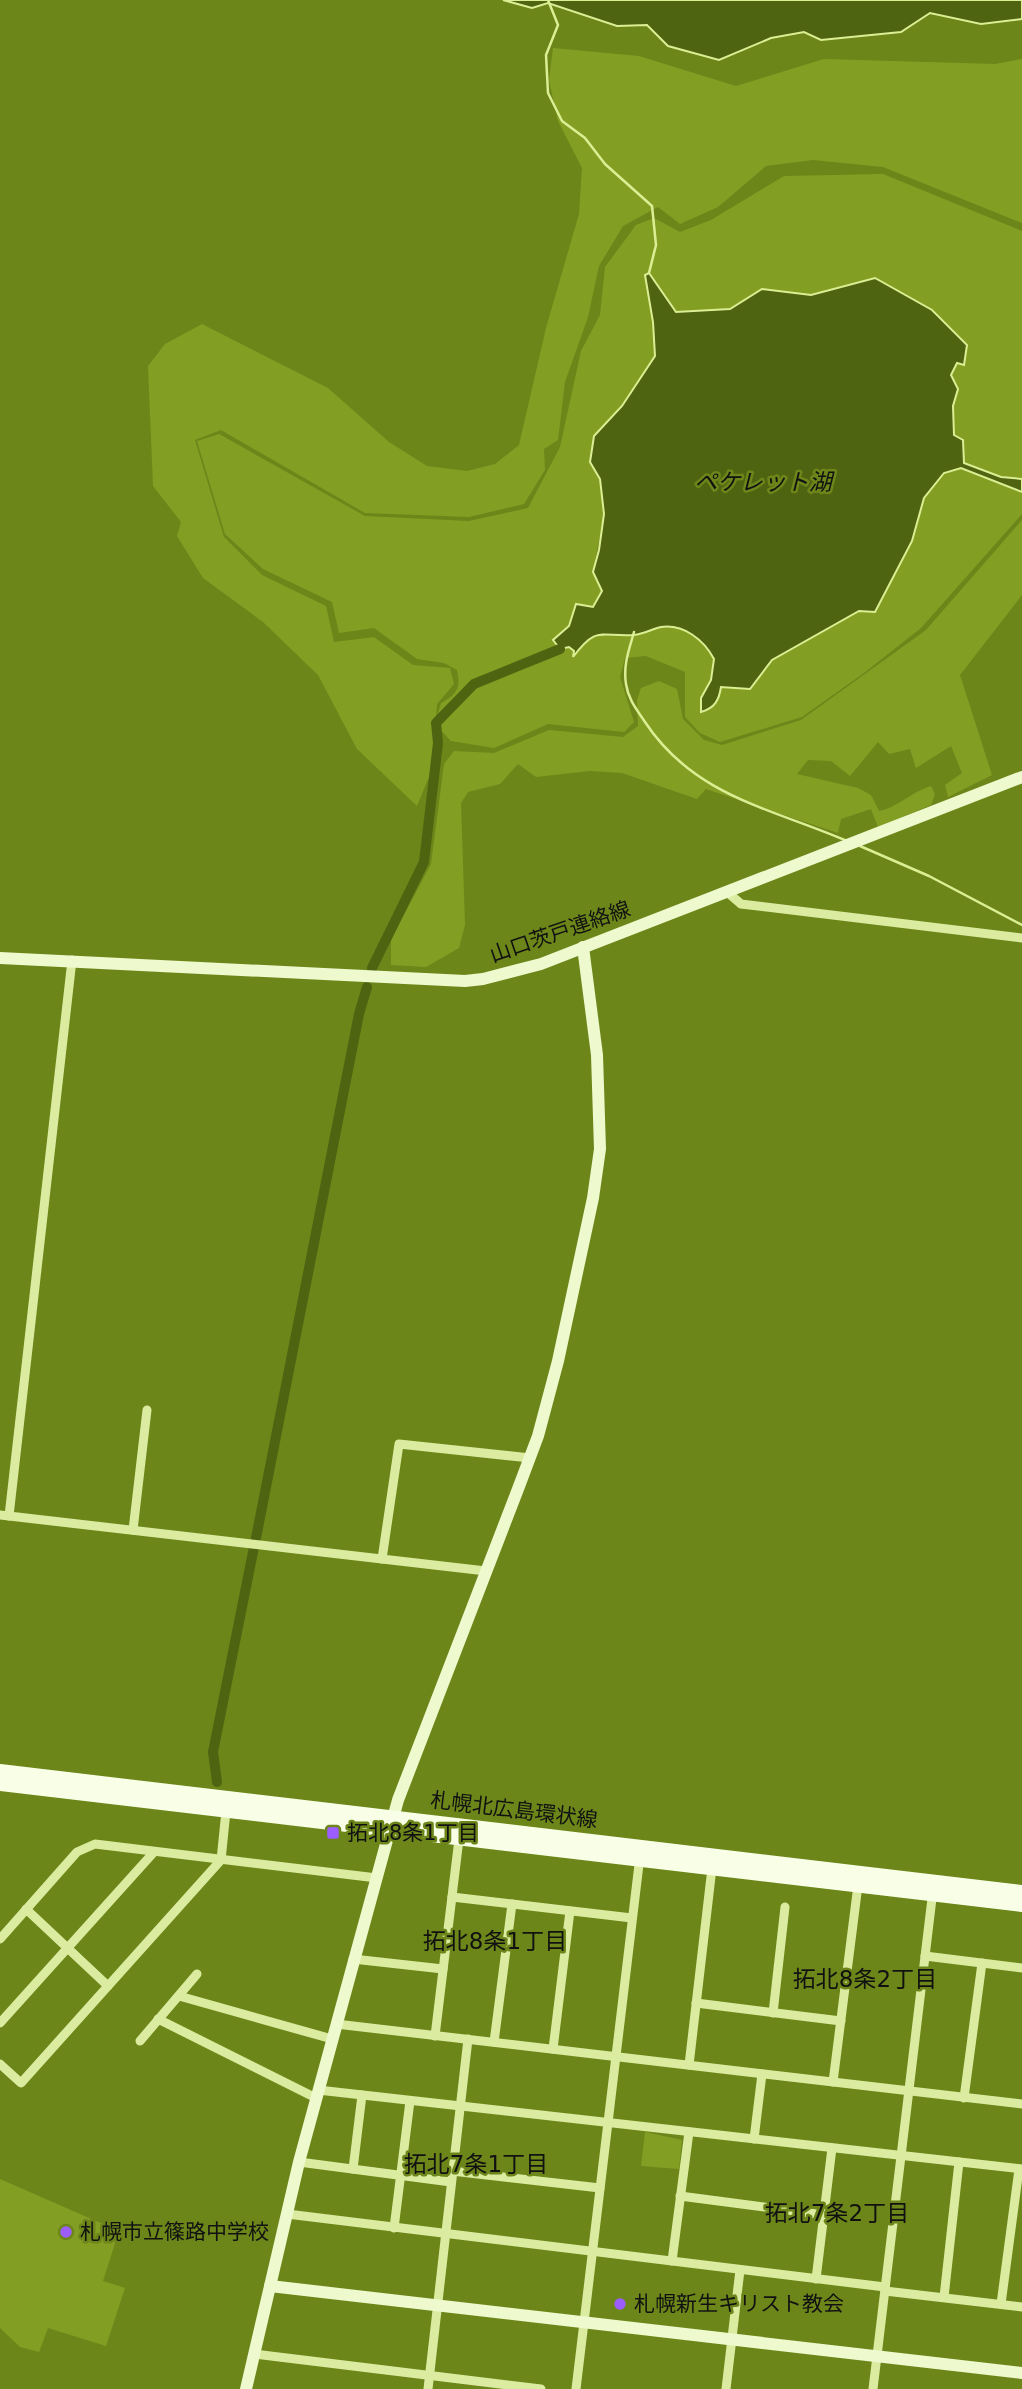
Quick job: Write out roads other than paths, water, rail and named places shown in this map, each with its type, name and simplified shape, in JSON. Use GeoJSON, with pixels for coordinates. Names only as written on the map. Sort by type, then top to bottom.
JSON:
{"type":"FeatureCollection","features":[{"type":"Feature","properties":{"kind":"main road","name":"札幌北広島環状線"},"geometry":{"type":"LineString","coordinates":[[0,1771],[392,1824],[933,1888],[1022,1905]]}},
{"type":"Feature","properties":{"kind":"main road","name":"札幌北広島環状線"},"geometry":{"type":"LineString","coordinates":[[0,1784],[226,1811],[392,1824],[459,1839],[640,1853],[712,1868],[858,1885],[1022,1892]]}},
{"type":"Feature","properties":{"kind":"street","name":"山口茨戸連絡線"},"geometry":{"type":"LineString","coordinates":[[0,958],[465,981],[483,979],[541,964],[1022,777]]}},
{"type":"Feature","properties":{"kind":"street"},"geometry":{"type":"LineString","coordinates":[[726,891],[741,904],[1022,938]]}},
{"type":"Feature","properties":{"kind":"street"},"geometry":{"type":"LineString","coordinates":[[246,2389],[299,2162],[407,1771],[530,1458],[558,1361],[593,1198],[600,1149],[597,1055],[583,947]]}},
{"type":"Feature","properties":{"kind":"street"},"geometry":{"type":"LineString","coordinates":[[72,960],[5,1516],[486,1571]]}},
{"type":"Feature","properties":{"kind":"street"},"geometry":{"type":"LineString","coordinates":[[133,1530],[147,1410]]}},
{"type":"Feature","properties":{"kind":"street"},"geometry":{"type":"LineString","coordinates":[[382,1559],[399,1444],[530,1458]]}},
{"type":"Feature","properties":{"kind":"street"},"geometry":{"type":"LineString","coordinates":[[0,2064],[21,2083],[221,1860],[226,1811]]}},
{"type":"Feature","properties":{"kind":"street"},"geometry":{"type":"LineString","coordinates":[[435,2036],[459,1839]]}},
{"type":"Feature","properties":{"kind":"street"},"geometry":{"type":"LineString","coordinates":[[0,1939],[77,1852],[95,1844],[377,1878]]}},
{"type":"Feature","properties":{"kind":"street"},"geometry":{"type":"LineString","coordinates":[[0,2023],[154,1852]]}},
{"type":"Feature","properties":{"kind":"street"},"geometry":{"type":"LineString","coordinates":[[576,2389],[640,1853]]}},
{"type":"Feature","properties":{"kind":"street"},"geometry":{"type":"LineString","coordinates":[[689,2065],[712,1868]]}},
{"type":"Feature","properties":{"kind":"street"},"geometry":{"type":"LineString","coordinates":[[833,2082],[858,1885]]}},
{"type":"Feature","properties":{"kind":"street"},"geometry":{"type":"LineString","coordinates":[[873,2389],[933,1888]]}},
{"type":"Feature","properties":{"kind":"street"},"geometry":{"type":"LineString","coordinates":[[452,1897],[632,1918]]}},
{"type":"Feature","properties":{"kind":"street"},"geometry":{"type":"LineString","coordinates":[[494,2042],[512,1904]]}},
{"type":"Feature","properties":{"kind":"street"},"geometry":{"type":"LineString","coordinates":[[773,2012],[785,1907]]}},
{"type":"Feature","properties":{"kind":"street"},"geometry":{"type":"LineString","coordinates":[[26,1909],[107,1986]]}},
{"type":"Feature","properties":{"kind":"street"},"geometry":{"type":"LineString","coordinates":[[553,2049],[570,1910]]}},
{"type":"Feature","properties":{"kind":"street"},"geometry":{"type":"LineString","coordinates":[[925,1956],[1022,1968]]}},
{"type":"Feature","properties":{"kind":"street"},"geometry":{"type":"LineString","coordinates":[[353,1959],[443,1969]]}},
{"type":"Feature","properties":{"kind":"street"},"geometry":{"type":"LineString","coordinates":[[964,2098],[982,1963]]}},
{"type":"Feature","properties":{"kind":"street"},"geometry":{"type":"LineString","coordinates":[[140,2041],[197,1974]]}},
{"type":"Feature","properties":{"kind":"street"},"geometry":{"type":"LineString","coordinates":[[178,1996],[332,2039]]}},
{"type":"Feature","properties":{"kind":"street"},"geometry":{"type":"LineString","coordinates":[[696,2003],[841,2021]]}},
{"type":"Feature","properties":{"kind":"street"},"geometry":{"type":"LineString","coordinates":[[158,2019],[317,2094],[362,2095],[1021,2169],[1001,2304]]}},
{"type":"Feature","properties":{"kind":"street"},"geometry":{"type":"LineString","coordinates":[[336,2024],[1022,2105]]}},
{"type":"Feature","properties":{"kind":"street"},"geometry":{"type":"LineString","coordinates":[[429,2389],[468,2039]]}},
{"type":"Feature","properties":{"kind":"street"},"geometry":{"type":"LineString","coordinates":[[754,2139],[762,2074]]}},
{"type":"Feature","properties":{"kind":"street"},"geometry":{"type":"LineString","coordinates":[[353,2169],[362,2095]]}},
{"type":"Feature","properties":{"kind":"street"},"geometry":{"type":"LineString","coordinates":[[394,2228],[410,2101]]}},
{"type":"Feature","properties":{"kind":"street"},"geometry":{"type":"LineString","coordinates":[[672,2261],[689,2132]]}},
{"type":"Feature","properties":{"kind":"street"},"geometry":{"type":"LineString","coordinates":[[816,2279],[832,2148]]}},
{"type":"Feature","properties":{"kind":"street"},"geometry":{"type":"LineString","coordinates":[[299,2162],[451,2182]]}},
{"type":"Feature","properties":{"kind":"street"},"geometry":{"type":"LineString","coordinates":[[944,2297],[960,2162]]}},
{"type":"Feature","properties":{"kind":"street"},"geometry":{"type":"LineString","coordinates":[[452,2171],[600,2188]]}},
{"type":"Feature","properties":{"kind":"street"},"geometry":{"type":"LineString","coordinates":[[680,2196],[824,2215]]}},
{"type":"Feature","properties":{"kind":"street"},"geometry":{"type":"LineString","coordinates":[[287,2214],[1022,2307]]}},
{"type":"Feature","properties":{"kind":"street"},"geometry":{"type":"LineString","coordinates":[[726,2389],[740,2270]]}},
{"type":"Feature","properties":{"kind":"street"},"geometry":{"type":"LineString","coordinates":[[270,2286],[1022,2373]]}},
{"type":"Feature","properties":{"kind":"street"},"geometry":{"type":"LineString","coordinates":[[254,2354],[541,2389]]}},
{"type":"Feature","properties":{"kind":"water"},"geometry":{"type":"Polygon","coordinates":[[[503,0],[1022,0],[1022,19],[981,24],[930,13],[901,32],[821,40],[804,32],[771,38],[719,60],[668,46],[647,25],[617,26],[548,3],[532,8],[503,0]]]}},
{"type":"Feature","properties":{"kind":"water","name":"ペケレット湖"},"geometry":{"type":"Polygon","coordinates":[[[649,273],[676,312],[730,309],[762,289],[811,295],[875,278],[932,310],[967,345],[964,365],[957,363],[951,375],[958,389],[953,406],[954,435],[963,440],[964,463],[1001,477],[1022,479],[1022,492],[961,468],[944,473],[924,498],[912,541],[875,612],[859,611],[772,660],[750,689],[721,687],[716,703],[701,712],[701,698],[711,680],[714,659],[699,640],[685,631],[661,627],[634,635],[600,635],[588,640],[573,657],[574,651],[569,647],[560,649],[553,640],[569,626],[576,604],[593,607],[602,591],[593,572],[604,514],[600,479],[590,462],[594,436],[622,406],[655,356],[653,322],[645,275],[649,273]]]}},
{"type":"Feature","properties":{"kind":"waterway"},"geometry":{"type":"LineString","coordinates":[[548,0],[558,25],[546,55],[548,93],[562,121],[585,138],[605,164],[652,206],[656,245],[649,273]]}},
{"type":"Feature","properties":{"kind":"waterway"},"geometry":{"type":"LineString","coordinates":[[634,632],[626,664],[627,689],[636,709],[665,747],[686,767],[736,797],[847,841]]}},
{"type":"Feature","properties":{"kind":"waterway"},"geometry":{"type":"LineString","coordinates":[[372,968],[424,862],[438,743],[436,723],[474,684],[560,649]]}},
{"type":"Feature","properties":{"kind":"waterway"},"geometry":{"type":"LineString","coordinates":[[860,846],[929,876],[1022,925]]}},
{"type":"Feature","properties":{"kind":"waterway"},"geometry":{"type":"LineString","coordinates":[[256,1538],[359,1014],[367,987]]}},
{"type":"Feature","properties":{"kind":"waterway"},"geometry":{"type":"LineString","coordinates":[[217,1782],[213,1752],[254,1547]]}},
{"type":"Feature","properties":{"kind":"place","name":"拓北8条1丁目"},"geometry":{"type":"Point","coordinates":[333,1833]}},
{"type":"Feature","properties":{"kind":"place","name":"札幌市立篠路中学校"},"geometry":{"type":"Point","coordinates":[66,2232]}},
{"type":"Feature","properties":{"kind":"place","name":"札幌新生キリスト教会"},"geometry":{"type":"Point","coordinates":[620,2304]}},
{"type":"Feature","properties":{"kind":"district","name":"拓北8条1丁目"},"geometry":{"type":"Point","coordinates":[495,1941]}},
{"type":"Feature","properties":{"kind":"district","name":"拓北8条2丁目"},"geometry":{"type":"Point","coordinates":[865,1979]}},
{"type":"Feature","properties":{"kind":"district","name":"拓北7条1丁目"},"geometry":{"type":"Point","coordinates":[476,2164]}},
{"type":"Feature","properties":{"kind":"district","name":"拓北7条2丁目"},"geometry":{"type":"Point","coordinates":[837,2213]}}]}
